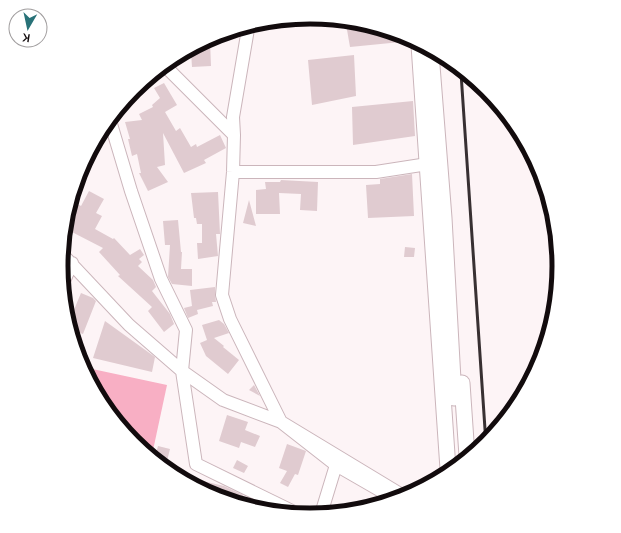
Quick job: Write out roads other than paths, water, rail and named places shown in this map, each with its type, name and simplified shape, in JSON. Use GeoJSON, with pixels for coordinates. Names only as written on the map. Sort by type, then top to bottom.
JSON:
{"type":"FeatureCollection","features":[{"type":"Feature","properties":{"kind":"main road"},"geometry":{"type":"LineString","coordinates":[[420,50],[433,163],[454,397],[457,460]]}},
{"type":"Feature","properties":{"kind":"main road"},"geometry":{"type":"LineString","coordinates":[[431,56],[433,163],[448,466]]}},
{"type":"Feature","properties":{"kind":"main road"},"geometry":{"type":"LineString","coordinates":[[433,163],[426,207],[430,312],[438,423],[439,472]]}},
{"type":"Feature","properties":{"kind":"main road"},"geometry":{"type":"LineString","coordinates":[[433,163],[454,269],[467,452]]}},
{"type":"Feature","properties":{"kind":"street"},"geometry":{"type":"LineString","coordinates":[[247,32],[233,117],[233,172],[222,295],[230,319],[282,422],[336,465],[357,473],[397,493]]}},
{"type":"Feature","properties":{"kind":"street"},"geometry":{"type":"LineString","coordinates":[[169,70],[234,135]]}},
{"type":"Feature","properties":{"kind":"street"},"geometry":{"type":"LineString","coordinates":[[224,126],[233,117]]}},
{"type":"Feature","properties":{"kind":"street"},"geometry":{"type":"LineString","coordinates":[[112,128],[130,191],[161,279],[186,330],[182,371],[196,464],[284,507]]}},
{"type":"Feature","properties":{"kind":"street"},"geometry":{"type":"LineString","coordinates":[[233,172],[376,172],[433,163]]}},
{"type":"Feature","properties":{"kind":"street"},"geometry":{"type":"LineString","coordinates":[[68,259],[129,325],[182,371],[223,400],[282,422],[390,495]]}},
{"type":"Feature","properties":{"kind":"street"},"geometry":{"type":"LineString","coordinates":[[324,508],[336,465]]}},
{"type":"Feature","properties":{"kind":"railway"},"geometry":{"type":"LineString","coordinates":[[461,77],[485,434]]}}]}
